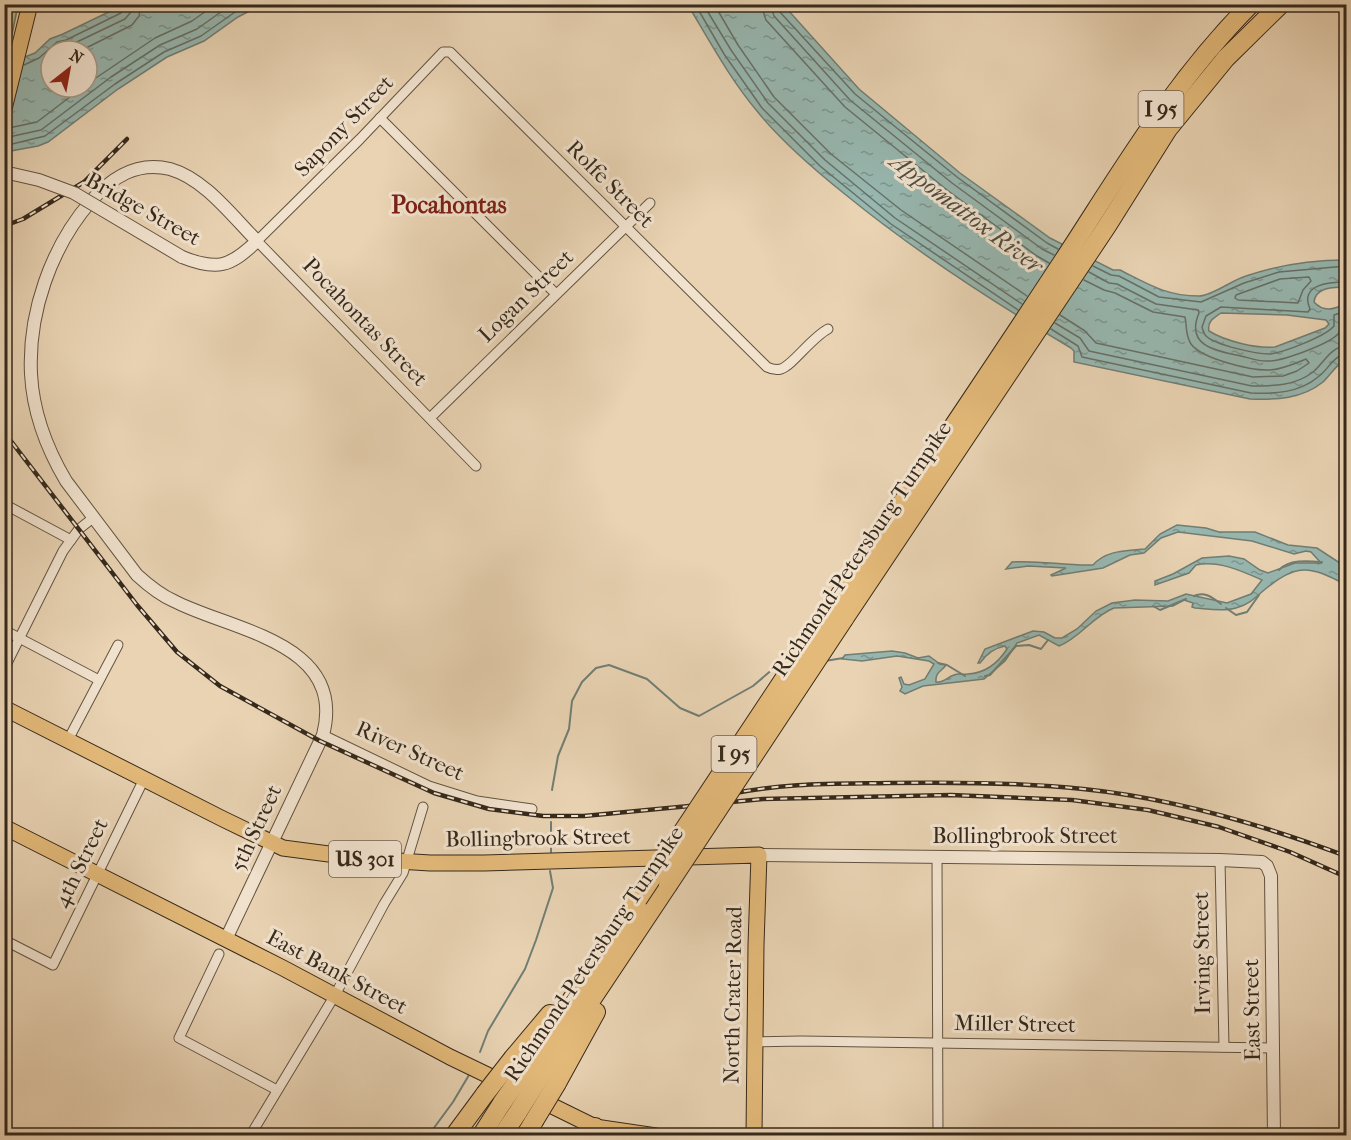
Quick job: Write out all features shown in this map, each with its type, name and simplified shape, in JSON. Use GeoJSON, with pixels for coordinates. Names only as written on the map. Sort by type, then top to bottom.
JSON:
{"type":"FeatureCollection","features":[{"type":"Feature","properties":{"kind":"highway","name":"Richmond-Petersburg Turnpike"},"geometry":{"type":"LineString","coordinates":[[535,1070],[607,946],[645,904],[668,885],[1000,358],[1172,95],[1212,45],[1251,4]]}},
{"type":"Feature","properties":{"kind":"highway","name":"Richmond-Petersburg Turnpike"},"geometry":{"type":"LineString","coordinates":[[481,1136],[510,1108],[838,614],[1006,378],[1168,129],[1239,45],[1281,4]]}},
{"type":"Feature","properties":{"kind":"highway"},"geometry":{"type":"LineString","coordinates":[[454,1136],[485,1094],[535,1070]]}},
{"type":"Feature","properties":{"kind":"highway"},"geometry":{"type":"LineString","coordinates":[[530,1128],[535,1070]]}},
{"type":"Feature","properties":{"kind":"highway","name":"Richmond-Petersburg Turnpike"},"geometry":{"type":"LineString","coordinates":[[502,1136],[510,1108]]}},
{"type":"Feature","properties":{"kind":"main road"},"geometry":{"type":"LineString","coordinates":[[4,109],[30,4]]}},
{"type":"Feature","properties":{"kind":"main road","name":"Bollingbrook Street"},"geometry":{"type":"LineString","coordinates":[[4,708],[283,848],[408,861],[484,863],[759,855]]}},
{"type":"Feature","properties":{"kind":"main road","name":"East Bank Street"},"geometry":{"type":"LineString","coordinates":[[4,827],[335,995],[589,1131],[656,1136]]}},
{"type":"Feature","properties":{"kind":"main road","name":"North Crater Road"},"geometry":{"type":"LineString","coordinates":[[754,1136],[759,855]]}},
{"type":"Feature","properties":{"kind":"street","name":"Sapony Street"},"geometry":{"type":"LineString","coordinates":[[257,241],[443,52],[450,52],[460,62]]}},
{"type":"Feature","properties":{"kind":"street","name":"Rolfe Street"},"geometry":{"type":"LineString","coordinates":[[460,62],[767,368],[777,370],[785,366],[814,338],[828,329]]}},
{"type":"Feature","properties":{"kind":"street"},"geometry":{"type":"LineString","coordinates":[[380,118],[556,294]]}},
{"type":"Feature","properties":{"kind":"street","name":"Pocahontas Street"},"geometry":{"type":"LineString","coordinates":[[321,685],[309,665],[287,648],[178,603],[153,589],[136,575],[56,465],[41,428],[31,375],[33,333],[52,263],[69,231],[100,191],[115,178],[136,169],[160,167],[183,174],[224,208],[476,466]]}},
{"type":"Feature","properties":{"kind":"street","name":"Bridge Street"},"geometry":{"type":"LineString","coordinates":[[4,172],[39,180],[74,193],[182,257],[197,263],[227,264],[239,258],[257,241]]}},
{"type":"Feature","properties":{"kind":"street","name":"Logan Street"},"geometry":{"type":"LineString","coordinates":[[430,418],[650,203]]}},
{"type":"Feature","properties":{"kind":"street"},"geometry":{"type":"LineString","coordinates":[[4,504],[70,540]]}},
{"type":"Feature","properties":{"kind":"street"},"geometry":{"type":"LineString","coordinates":[[4,669],[70,540],[93,518]]}},
{"type":"Feature","properties":{"kind":"street"},"geometry":{"type":"LineString","coordinates":[[4,630],[99,680]]}},
{"type":"Feature","properties":{"kind":"street"},"geometry":{"type":"LineString","coordinates":[[68,740],[118,645]]}},
{"type":"Feature","properties":{"kind":"street","name":"River Street"},"geometry":{"type":"LineString","coordinates":[[321,685],[327,712],[323,735],[429,786],[477,801],[532,810]]}},
{"type":"Feature","properties":{"kind":"street","name":"5th Street"},"geometry":{"type":"LineString","coordinates":[[226,939],[323,735]]}},
{"type":"Feature","properties":{"kind":"street","name":"4th Street"},"geometry":{"type":"LineString","coordinates":[[4,940],[53,965],[144,779]]}},
{"type":"Feature","properties":{"kind":"street"},"geometry":{"type":"LineString","coordinates":[[250,1136],[335,995],[408,861],[423,807]]}},
{"type":"Feature","properties":{"kind":"street","name":"Bollingbrook Street"},"geometry":{"type":"LineString","coordinates":[[759,855],[1262,862],[1270,871],[1272,883]]}},
{"type":"Feature","properties":{"kind":"street"},"geometry":{"type":"LineString","coordinates":[[937,858],[938,1136]]}},
{"type":"Feature","properties":{"kind":"street","name":"Irving Street"},"geometry":{"type":"LineString","coordinates":[[1220,860],[1224,1047]]}},
{"type":"Feature","properties":{"kind":"street","name":"East Street"},"geometry":{"type":"LineString","coordinates":[[1272,883],[1274,1136]]}},
{"type":"Feature","properties":{"kind":"street"},"geometry":{"type":"LineString","coordinates":[[219,954],[179,1038],[277,1090]]}},
{"type":"Feature","properties":{"kind":"street","name":"Miller Street"},"geometry":{"type":"LineString","coordinates":[[755,1042],[938,1042],[1274,1048]]}},
{"type":"Feature","properties":{"kind":"green space"},"geometry":{"type":"Polygon","coordinates":[[[4,5],[18,5],[5,65],[4,5]]]}},
{"type":"Feature","properties":{"kind":"water"},"geometry":{"type":"Polygon","coordinates":[[[123,5],[261,5],[238,17],[204,41],[167,57],[118,89],[48,142],[5,152],[4,65],[39,49],[39,99],[99,99],[99,39],[50,39],[123,5]]]}},
{"type":"Feature","properties":{"kind":"water","name":"Appomattox River"},"geometry":{"type":"Polygon","coordinates":[[[688,5],[780,5],[788,10],[859,89],[960,173],[1050,238],[1113,270],[1120,270],[1158,288],[1177,294],[1199,296],[1216,291],[1240,278],[1270,269],[1308,262],[1346,260],[1346,287],[1322,290],[1315,297],[1314,302],[1325,309],[1346,304],[1346,359],[1315,388],[1298,395],[1269,399],[1250,399],[1074,362],[1074,351],[1071,348],[984,295],[928,257],[835,186],[799,155],[747,99],[688,5]],[[1221,313],[1210,322],[1209,331],[1241,344],[1275,347],[1325,328],[1329,324],[1326,320],[1287,315],[1221,313]]]}},
{"type":"Feature","properties":{"kind":"water"},"geometry":{"type":"Polygon","coordinates":[[[1177,525],[1206,528],[1219,532],[1255,532],[1288,545],[1317,548],[1346,567],[1346,585],[1322,574],[1303,570],[1285,575],[1248,603],[1231,609],[1195,608],[1192,607],[1193,603],[1184,600],[1173,606],[1114,608],[1100,616],[1074,638],[1059,646],[1039,635],[1017,643],[1005,661],[984,679],[923,686],[905,694],[900,691],[902,687],[899,678],[901,677],[904,684],[909,685],[925,679],[934,664],[929,661],[897,656],[862,661],[842,659],[845,655],[892,651],[918,658],[929,656],[940,664],[946,665],[937,676],[936,682],[941,682],[956,674],[974,673],[986,669],[1000,659],[1007,649],[1005,646],[994,650],[978,663],[985,649],[1033,631],[1062,638],[1077,629],[1096,611],[1112,603],[1135,600],[1168,601],[1186,594],[1227,603],[1251,594],[1262,580],[1230,567],[1204,564],[1196,565],[1189,573],[1155,585],[1155,581],[1202,558],[1229,556],[1244,559],[1268,573],[1295,563],[1321,563],[1311,552],[1294,554],[1252,541],[1178,532],[1161,538],[1144,553],[1130,555],[1103,568],[1052,576],[1066,568],[1028,566],[1006,569],[1012,562],[1093,565],[1110,554],[1145,549],[1160,534],[1177,525]]]}},
{"type":"Feature","properties":{"kind":"waterway"},"geometry":{"type":"LineString","coordinates":[[1279,570],[1294,562],[1322,562]]}},
{"type":"Feature","properties":{"kind":"waterway"},"geometry":{"type":"LineString","coordinates":[[1194,596],[1205,595],[1221,604]]}},
{"type":"Feature","properties":{"kind":"waterway"},"geometry":{"type":"LineString","coordinates":[[1226,608],[1236,615],[1247,612],[1259,595]]}},
{"type":"Feature","properties":{"kind":"waterway"},"geometry":{"type":"LineString","coordinates":[[1153,606],[1160,610],[1186,599]]}},
{"type":"Feature","properties":{"kind":"waterway"},"geometry":{"type":"LineString","coordinates":[[985,676],[990,675],[1016,646],[1029,645],[1041,649],[1048,640]]}},
{"type":"Feature","properties":{"kind":"waterway"},"geometry":{"type":"LineString","coordinates":[[825,661],[843,658]]}},
{"type":"Feature","properties":{"kind":"waterway"},"geometry":{"type":"LineString","coordinates":[[938,663],[947,665],[965,676]]}},
{"type":"Feature","properties":{"kind":"waterway"},"geometry":{"type":"LineString","coordinates":[[552,790],[558,756],[569,729],[572,701],[582,682],[596,668],[609,665],[647,679],[680,708],[699,716],[753,686],[774,668],[784,667]]}},
{"type":"Feature","properties":{"kind":"waterway"},"geometry":{"type":"LineString","coordinates":[[551,822],[551,852]]}},
{"type":"Feature","properties":{"kind":"waterway"},"geometry":{"type":"LineString","coordinates":[[480,1052],[488,1031],[525,969],[553,888],[550,871]]}},
{"type":"Feature","properties":{"kind":"waterway"},"geometry":{"type":"LineString","coordinates":[[428,1136],[469,1075]]}},
{"type":"Feature","properties":{"kind":"railway"},"geometry":{"type":"LineString","coordinates":[[4,226],[23,219],[84,182],[127,139]]}},
{"type":"Feature","properties":{"kind":"railway"},"geometry":{"type":"LineString","coordinates":[[4,432],[137,605],[177,652],[220,686],[320,741],[434,793],[489,809],[543,816],[584,816],[763,799],[951,795],[1072,800],[1148,810],[1219,827],[1290,852],[1346,877]]}},
{"type":"Feature","properties":{"kind":"railway"},"geometry":{"type":"LineString","coordinates":[[730,794],[789,786],[888,783],[985,783],[1083,789],[1150,799],[1217,814],[1346,856]]}},
{"type":"Feature","properties":{"kind":"district","name":"Pocahontas"},"geometry":{"type":"Point","coordinates":[449,205]}}]}
